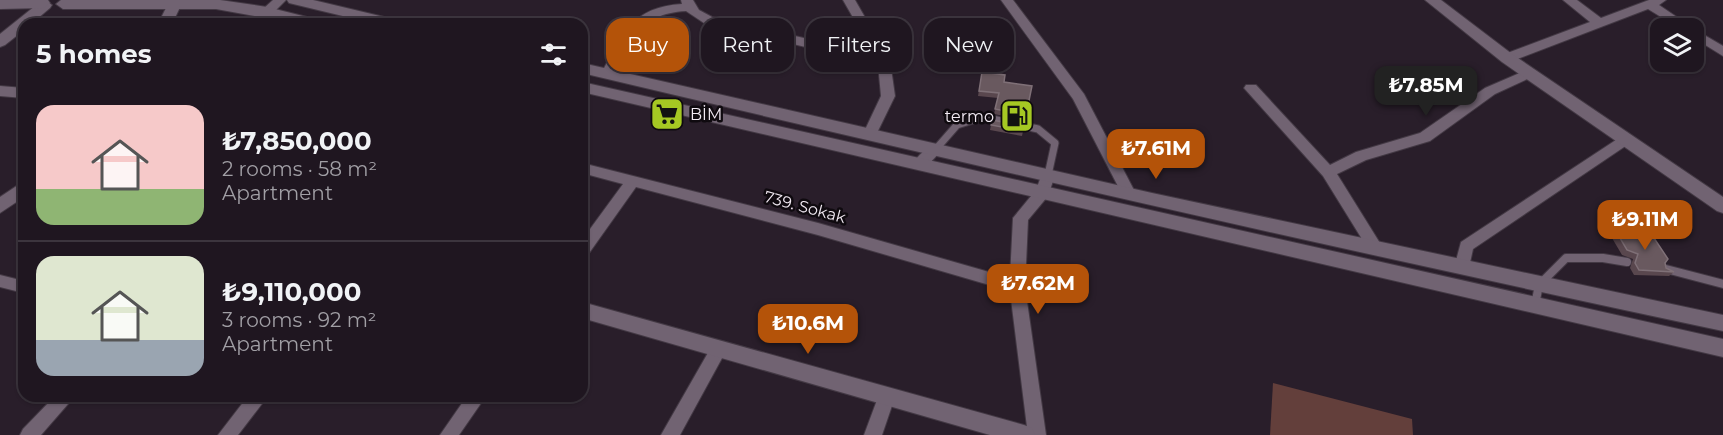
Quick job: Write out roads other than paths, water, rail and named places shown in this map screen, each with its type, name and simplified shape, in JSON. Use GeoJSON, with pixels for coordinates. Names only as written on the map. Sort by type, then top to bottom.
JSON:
{"type":"FeatureCollection","features":[{"type":"Feature","properties":{"kind":"main road"},"geometry":{"type":"LineString","coordinates":[[294,0],[370,18]]}},
{"type":"Feature","properties":{"kind":"main road"},"geometry":{"type":"LineString","coordinates":[[1432,0],[1507,58],[1723,206]]}},
{"type":"Feature","properties":{"kind":"main road"},"geometry":{"type":"LineString","coordinates":[[41,18],[54,3]]}},
{"type":"Feature","properties":{"kind":"main road"},"geometry":{"type":"LineString","coordinates":[[33,18],[54,3]]}},
{"type":"Feature","properties":{"kind":"main road"},"geometry":{"type":"LineString","coordinates":[[168,18],[175,3]]}},
{"type":"Feature","properties":{"kind":"main road"},"geometry":{"type":"LineString","coordinates":[[0,4],[216,4],[292,18]]}},
{"type":"Feature","properties":{"kind":"main road"},"geometry":{"type":"LineString","coordinates":[[0,42],[18,29]]}},
{"type":"Feature","properties":{"kind":"main road"},"geometry":{"type":"LineString","coordinates":[[0,53],[18,38]]}},
{"type":"Feature","properties":{"kind":"main road"},"geometry":{"type":"LineString","coordinates":[[588,69],[936,149],[1046,184],[1723,348]]}},
{"type":"Feature","properties":{"kind":"main road"},"geometry":{"type":"LineString","coordinates":[[588,88],[920,164],[1046,184],[1128,192],[1539,285],[1723,323]]}},
{"type":"Feature","properties":{"kind":"main road"},"geometry":{"type":"LineString","coordinates":[[0,206],[18,192]]}},
{"type":"Feature","properties":{"kind":"main road"},"geometry":{"type":"LineString","coordinates":[[588,312],[1024,435]]}},
{"type":"Feature","properties":{"kind":"street"},"geometry":{"type":"LineString","coordinates":[[267,12],[280,0]]}},
{"type":"Feature","properties":{"kind":"street"},"geometry":{"type":"LineString","coordinates":[[849,0],[859,18]]}},
{"type":"Feature","properties":{"kind":"street"},"geometry":{"type":"LineString","coordinates":[[1007,0],[1079,97],[1128,192]]}},
{"type":"Feature","properties":{"kind":"street"},"geometry":{"type":"LineString","coordinates":[[1569,0],[1600,23]]}},
{"type":"Feature","properties":{"kind":"street"},"geometry":{"type":"LineString","coordinates":[[1507,58],[1655,2],[1675,18]]}},
{"type":"Feature","properties":{"kind":"street"},"geometry":{"type":"LineString","coordinates":[[608,74],[635,25],[652,11],[688,3],[695,14],[708,20],[806,43]]}},
{"type":"Feature","properties":{"kind":"street"},"geometry":{"type":"LineString","coordinates":[[1704,40],[1723,52]]}},
{"type":"Feature","properties":{"kind":"street"},"geometry":{"type":"LineString","coordinates":[[870,134],[888,96],[885,72]]}},
{"type":"Feature","properties":{"kind":"street"},"geometry":{"type":"LineString","coordinates":[[1328,172],[1361,156],[1425,137],[1490,91],[1529,73]]}},
{"type":"Feature","properties":{"kind":"street"},"geometry":{"type":"LineString","coordinates":[[1251,88],[1328,172],[1375,248]]}},
{"type":"Feature","properties":{"kind":"street"},"geometry":{"type":"LineString","coordinates":[[0,91],[18,92]]}},
{"type":"Feature","properties":{"kind":"street"},"geometry":{"type":"LineString","coordinates":[[1462,268],[1466,246],[1625,139]]}},
{"type":"Feature","properties":{"kind":"street"},"geometry":{"type":"LineString","coordinates":[[920,164],[936,149]]}},
{"type":"Feature","properties":{"kind":"street","name":"739. Sokak"},"geometry":{"type":"LineString","coordinates":[[588,170],[818,229],[1017,287]]}},
{"type":"Feature","properties":{"kind":"street"},"geometry":{"type":"LineString","coordinates":[[588,244],[633,181]]}},
{"type":"Feature","properties":{"kind":"street"},"geometry":{"type":"LineString","coordinates":[[1037,435],[1017,287],[1021,218],[1046,184]]}},
{"type":"Feature","properties":{"kind":"street"},"geometry":{"type":"LineString","coordinates":[[0,281],[18,286]]}},
{"type":"Feature","properties":{"kind":"street"},"geometry":{"type":"LineString","coordinates":[[670,435],[719,349]]}},
{"type":"Feature","properties":{"kind":"street"},"geometry":{"type":"LineString","coordinates":[[873,435],[886,397]]}},
{"type":"Feature","properties":{"kind":"street"},"geometry":{"type":"LineString","coordinates":[[29,435],[60,402]]}},
{"type":"Feature","properties":{"kind":"street"},"geometry":{"type":"LineString","coordinates":[[227,435],[254,402]]}},
{"type":"Feature","properties":{"kind":"street"},"geometry":{"type":"LineString","coordinates":[[449,435],[473,402]]}},
{"type":"Feature","properties":{"kind":"lane"},"geometry":{"type":"LineString","coordinates":[[936,149],[957,125],[983,117],[1038,129],[1055,143],[1046,184]]}},
{"type":"Feature","properties":{"kind":"lane"},"geometry":{"type":"LineString","coordinates":[[1534,304],[1539,285],[1566,258],[1603,258],[1627,262]]}},
{"type":"Feature","properties":{"kind":"lane"},"geometry":{"type":"LineString","coordinates":[[1666,269],[1723,285]]}},
{"type":"Feature","properties":{"kind":"place","name":"BİM"},"geometry":{"type":"Point","coordinates":[667,114]}},
{"type":"Feature","properties":{"kind":"place","name":"termo"},"geometry":{"type":"Point","coordinates":[1017,116]}}]}
